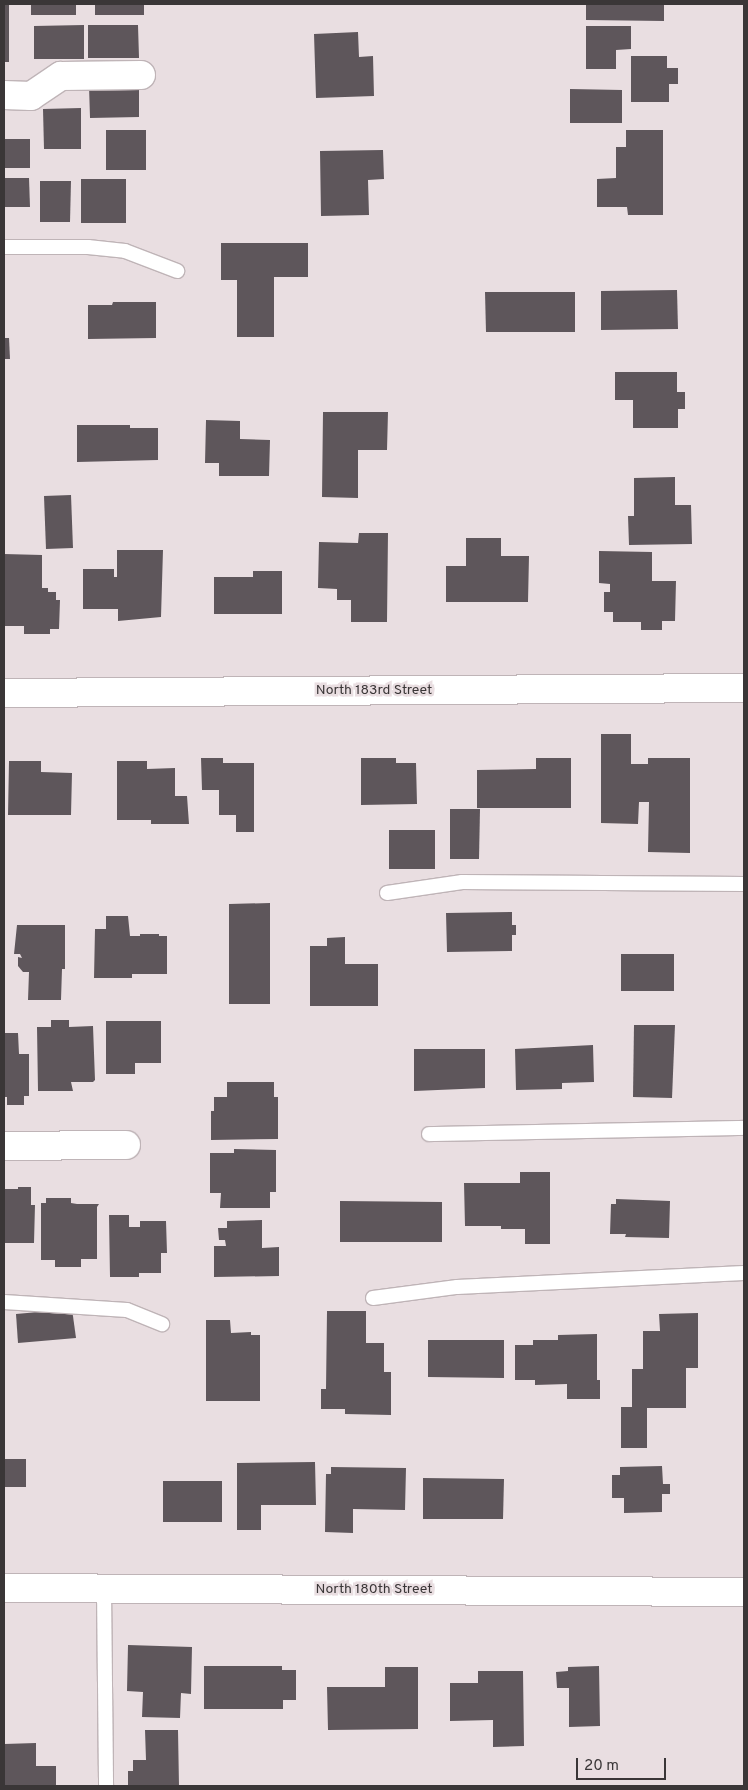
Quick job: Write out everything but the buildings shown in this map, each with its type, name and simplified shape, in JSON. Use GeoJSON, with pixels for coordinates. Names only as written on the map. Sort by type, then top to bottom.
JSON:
{"type":"FeatureCollection","features":[{"type":"Feature","properties":{"kind":"street"},"geometry":{"type":"LineString","coordinates":[[4,95],[31,96],[61,76],[141,75]]}},
{"type":"Feature","properties":{"kind":"street","name":"North 183rd Street"},"geometry":{"type":"LineString","coordinates":[[4,693],[744,688]]}},
{"type":"Feature","properties":{"kind":"street"},"geometry":{"type":"LineString","coordinates":[[4,1146],[126,1145]]}},
{"type":"Feature","properties":{"kind":"street","name":"North 180th Street"},"geometry":{"type":"LineString","coordinates":[[4,1588],[744,1592]]}},
{"type":"Feature","properties":{"kind":"lane"},"geometry":{"type":"LineString","coordinates":[[4,247],[88,247],[125,251],[177,271]]}},
{"type":"Feature","properties":{"kind":"lane"},"geometry":{"type":"LineString","coordinates":[[387,893],[462,882],[744,884]]}},
{"type":"Feature","properties":{"kind":"lane"},"geometry":{"type":"LineString","coordinates":[[429,1134],[744,1128]]}},
{"type":"Feature","properties":{"kind":"lane"},"geometry":{"type":"LineString","coordinates":[[373,1298],[457,1287],[744,1273]]}},
{"type":"Feature","properties":{"kind":"lane"},"geometry":{"type":"LineString","coordinates":[[4,1302],[127,1310],[162,1324]]}},
{"type":"Feature","properties":{"kind":"lane"},"geometry":{"type":"LineString","coordinates":[[104,1589],[106,1786]]}}]}
